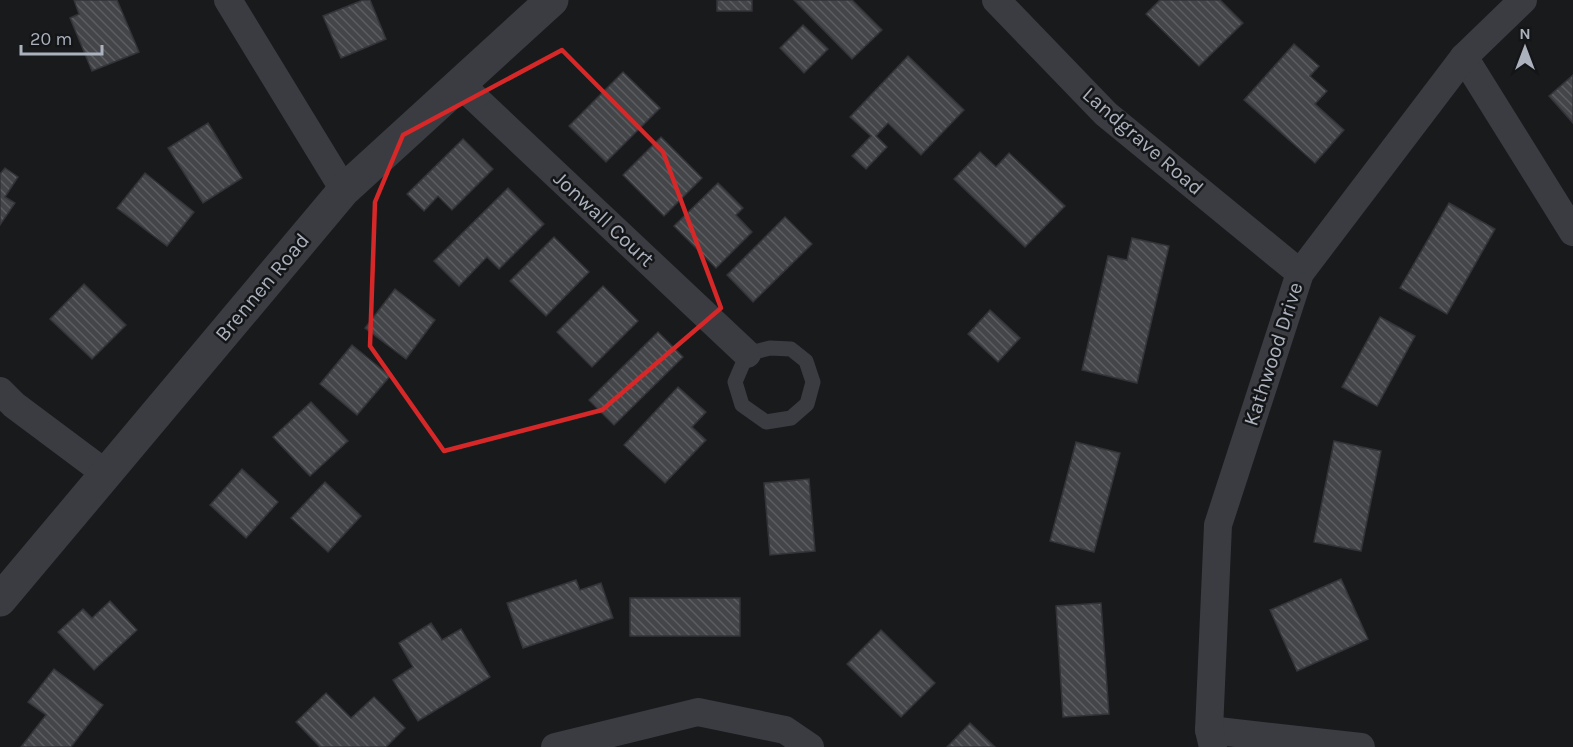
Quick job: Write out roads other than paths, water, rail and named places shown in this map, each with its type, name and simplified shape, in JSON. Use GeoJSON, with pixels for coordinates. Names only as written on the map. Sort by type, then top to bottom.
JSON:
{"type":"FeatureCollection","features":[{"type":"Feature","properties":{"kind":"street"},"geometry":{"type":"LineString","coordinates":[[228,0],[344,190]]}},
{"type":"Feature","properties":{"kind":"street","name":"Brennen Road"},"geometry":{"type":"LineString","coordinates":[[0,600],[344,190],[552,0]]}},
{"type":"Feature","properties":{"kind":"street","name":"Landgrave Road"},"geometry":{"type":"LineString","coordinates":[[996,0],[1106,114],[1300,273]]}},
{"type":"Feature","properties":{"kind":"street","name":"Kathwood Drive"},"geometry":{"type":"LineString","coordinates":[[1211,738],[1218,525],[1300,273],[1464,57],[1523,0]]}},
{"type":"Feature","properties":{"kind":"street"},"geometry":{"type":"LineString","coordinates":[[1464,57],[1573,232]]}},
{"type":"Feature","properties":{"kind":"street","name":"Jonwall Court"},"geometry":{"type":"LineString","coordinates":[[460,84],[747,354]]}},
{"type":"Feature","properties":{"kind":"street"},"geometry":{"type":"LineString","coordinates":[[0,391],[14,405],[105,473]]}},
{"type":"Feature","properties":{"kind":"street"},"geometry":{"type":"LineString","coordinates":[[555,747],[698,712],[785,730],[810,747]]}},
{"type":"Feature","properties":{"kind":"street"},"geometry":{"type":"LineString","coordinates":[[1211,738],[1360,747]]}},
{"type":"Feature","properties":{"kind":"lane"},"geometry":{"type":"LineString","coordinates":[[770,348],[791,350],[806,361],[813,382],[807,404],[791,418],[766,422],[742,405],[735,382],[747,354],[770,348]]}}]}
